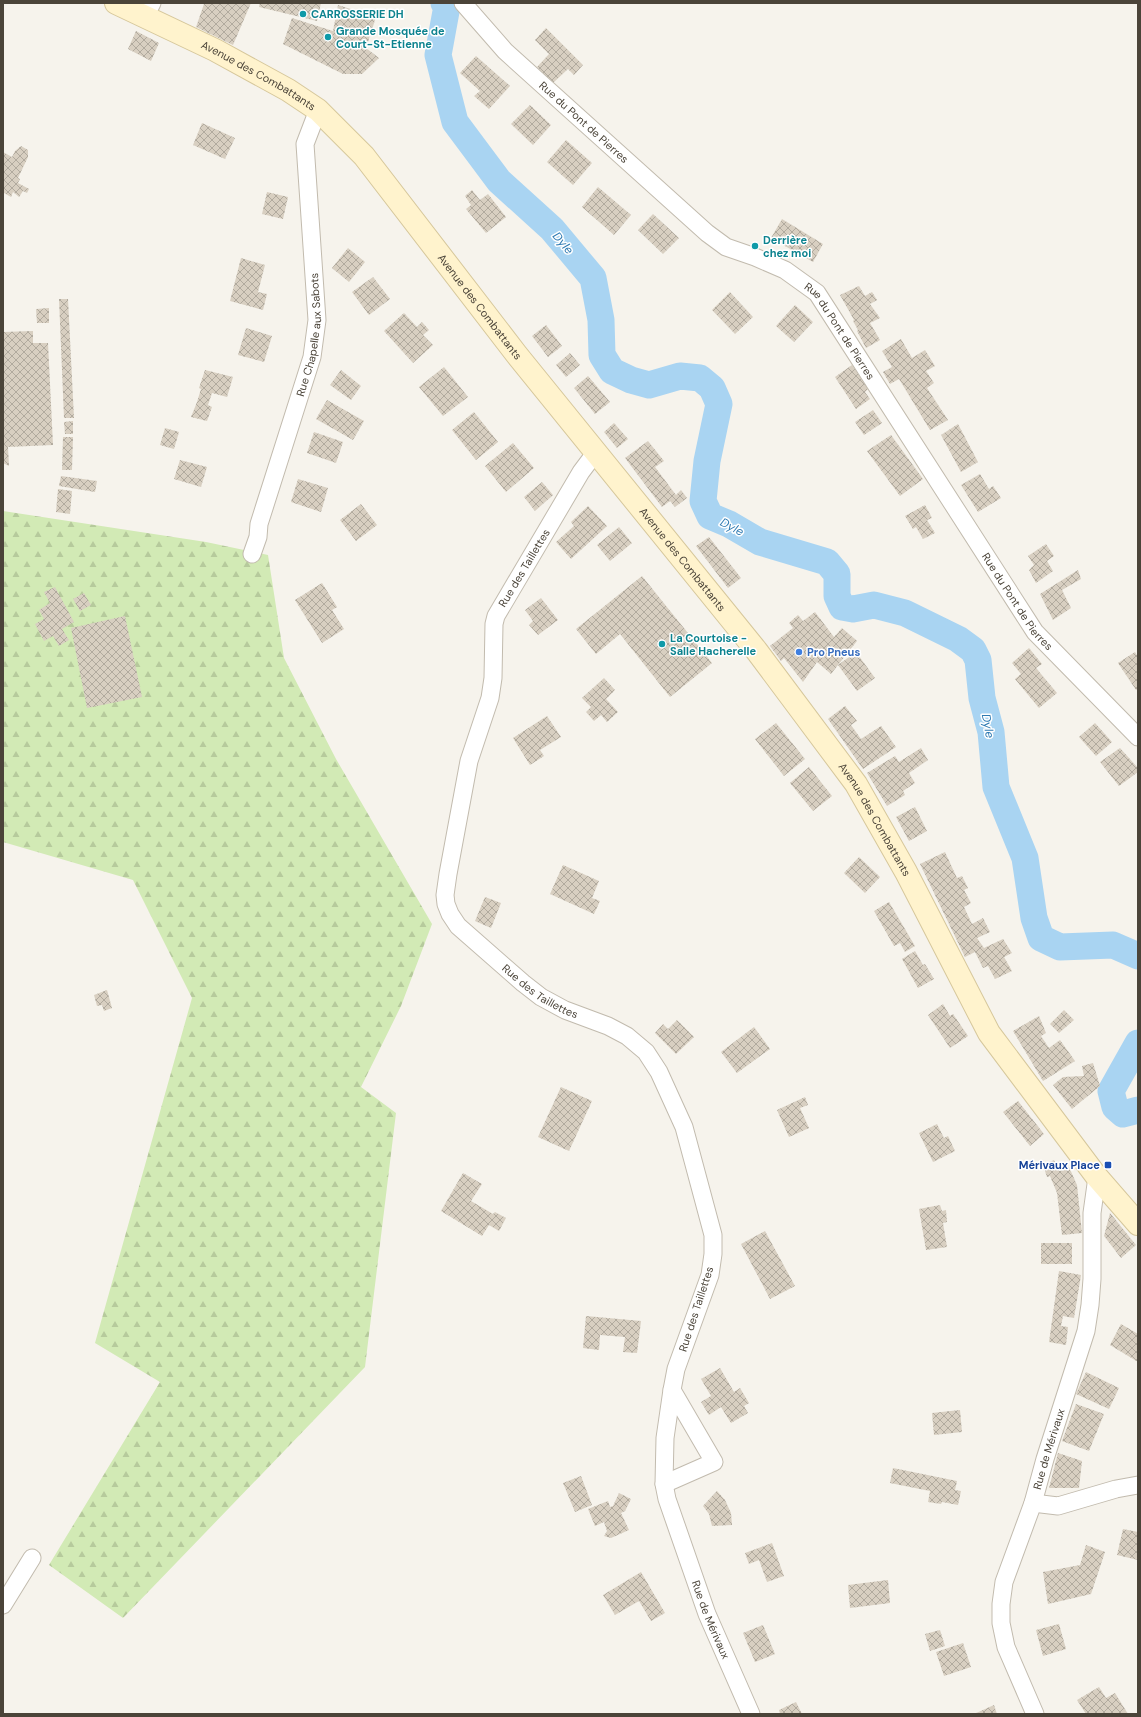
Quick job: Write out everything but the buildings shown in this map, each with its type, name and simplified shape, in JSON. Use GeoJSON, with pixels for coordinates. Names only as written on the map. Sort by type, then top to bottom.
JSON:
{"type":"FeatureCollection","features":[{"type":"Feature","properties":{"kind":"main road","name":"Avenue des Combattants"},"geometry":{"type":"LineString","coordinates":[[116,3],[149,10],[215,50],[288,90],[318,110],[364,156],[518,355],[756,650],[856,784],[906,872],[989,1032],[1097,1177],[1138,1224]]}},
{"type":"Feature","properties":{"kind":"street","name":"Rue du Pont de Pierres"},"geometry":{"type":"LineString","coordinates":[[463,3],[505,51],[706,233],[726,247],[755,257],[785,270],[817,293],[1035,632],[1138,737]]}},
{"type":"Feature","properties":{"kind":"street","name":"Rue Chapelle aux Sabots"},"geometry":{"type":"LineString","coordinates":[[252,554],[258,537],[259,524],[312,357],[317,320],[305,144],[318,110]]}},
{"type":"Feature","properties":{"kind":"street","name":"Rue des Taillettes"},"geometry":{"type":"LineString","coordinates":[[596,452],[573,485],[496,616],[494,624],[493,678],[490,698],[469,761],[445,895],[450,914],[458,926],[522,983],[541,997],[565,1010],[608,1026],[627,1036],[646,1052],[659,1072],[684,1127],[713,1235],[713,1254],[710,1275],[676,1369],[665,1438],[664,1484],[666,1498],[675,1523]]}},
{"type":"Feature","properties":{"kind":"street","name":"Rue de Mérivaux"},"geometry":{"type":"LineString","coordinates":[[1035,1714],[1006,1647],[1000,1623],[1001,1604],[1004,1582],[1033,1503],[1045,1459],[1086,1331],[1092,1279],[1092,1213],[1097,1177]]}},
{"type":"Feature","properties":{"kind":"street"},"geometry":{"type":"LineString","coordinates":[[664,1484],[714,1462],[672,1390]]}},
{"type":"Feature","properties":{"kind":"street"},"geometry":{"type":"LineString","coordinates":[[1033,1503],[1058,1506],[1116,1489],[1138,1485]]}},
{"type":"Feature","properties":{"kind":"street","name":"Rue de Mérivaux"},"geometry":{"type":"LineString","coordinates":[[675,1523],[707,1614],[751,1714]]}},
{"type":"Feature","properties":{"kind":"street"},"geometry":{"type":"LineString","coordinates":[[3,1605],[32,1558]]}},
{"type":"Feature","properties":{"kind":"green space"},"geometry":{"type":"Polygon","coordinates":[[[3,511],[206,542],[268,555],[284,658],[336,759],[432,924],[401,1006],[361,1087],[396,1113],[365,1367],[123,1618],[49,1565],[160,1382],[95,1343],[192,998],[133,880],[3,842],[3,511]]]}},
{"type":"Feature","properties":{"kind":"waterway","name":"Dyle"},"geometry":{"type":"LineString","coordinates":[[444,3],[447,6],[438,55],[455,122],[499,181],[552,229],[593,278],[601,320],[602,355],[612,371],[631,380],[649,385],[680,376],[700,378],[712,388],[719,404],[707,461],[703,501],[710,516],[729,524],[760,542],[827,562],[837,574],[837,596],[842,607],[853,609],[874,605],[905,613],[958,639],[973,650],[978,660],[982,698],[991,732],[996,787],[1025,858],[1034,918],[1041,938],[1060,947],[1113,945],[1138,956]]}},
{"type":"Feature","properties":{"kind":"waterway","name":"Dyle"},"geometry":{"type":"LineString","coordinates":[[1138,1043],[1111,1091],[1115,1107],[1123,1114],[1138,1110]]}},
{"type":"Feature","properties":{"kind":"place","name":"CARROSSERIE DH"},"geometry":{"type":"Point","coordinates":[303,14]}},
{"type":"Feature","properties":{"kind":"place","name":"Grande Mosquée de Court-St-Etienne"},"geometry":{"type":"Point","coordinates":[328,37]}},
{"type":"Feature","properties":{"kind":"place","name":"Derrière chez moi"},"geometry":{"type":"Point","coordinates":[755,246]}},
{"type":"Feature","properties":{"kind":"place","name":"La Courtoise - Salle Hacherelle"},"geometry":{"type":"Point","coordinates":[662,644]}},
{"type":"Feature","properties":{"kind":"place","name":"Pro Pneus"},"geometry":{"type":"Point","coordinates":[799,652]}},
{"type":"Feature","properties":{"kind":"place","name":"Mérivaux Place"},"geometry":{"type":"Point","coordinates":[1108,1165]}}]}
